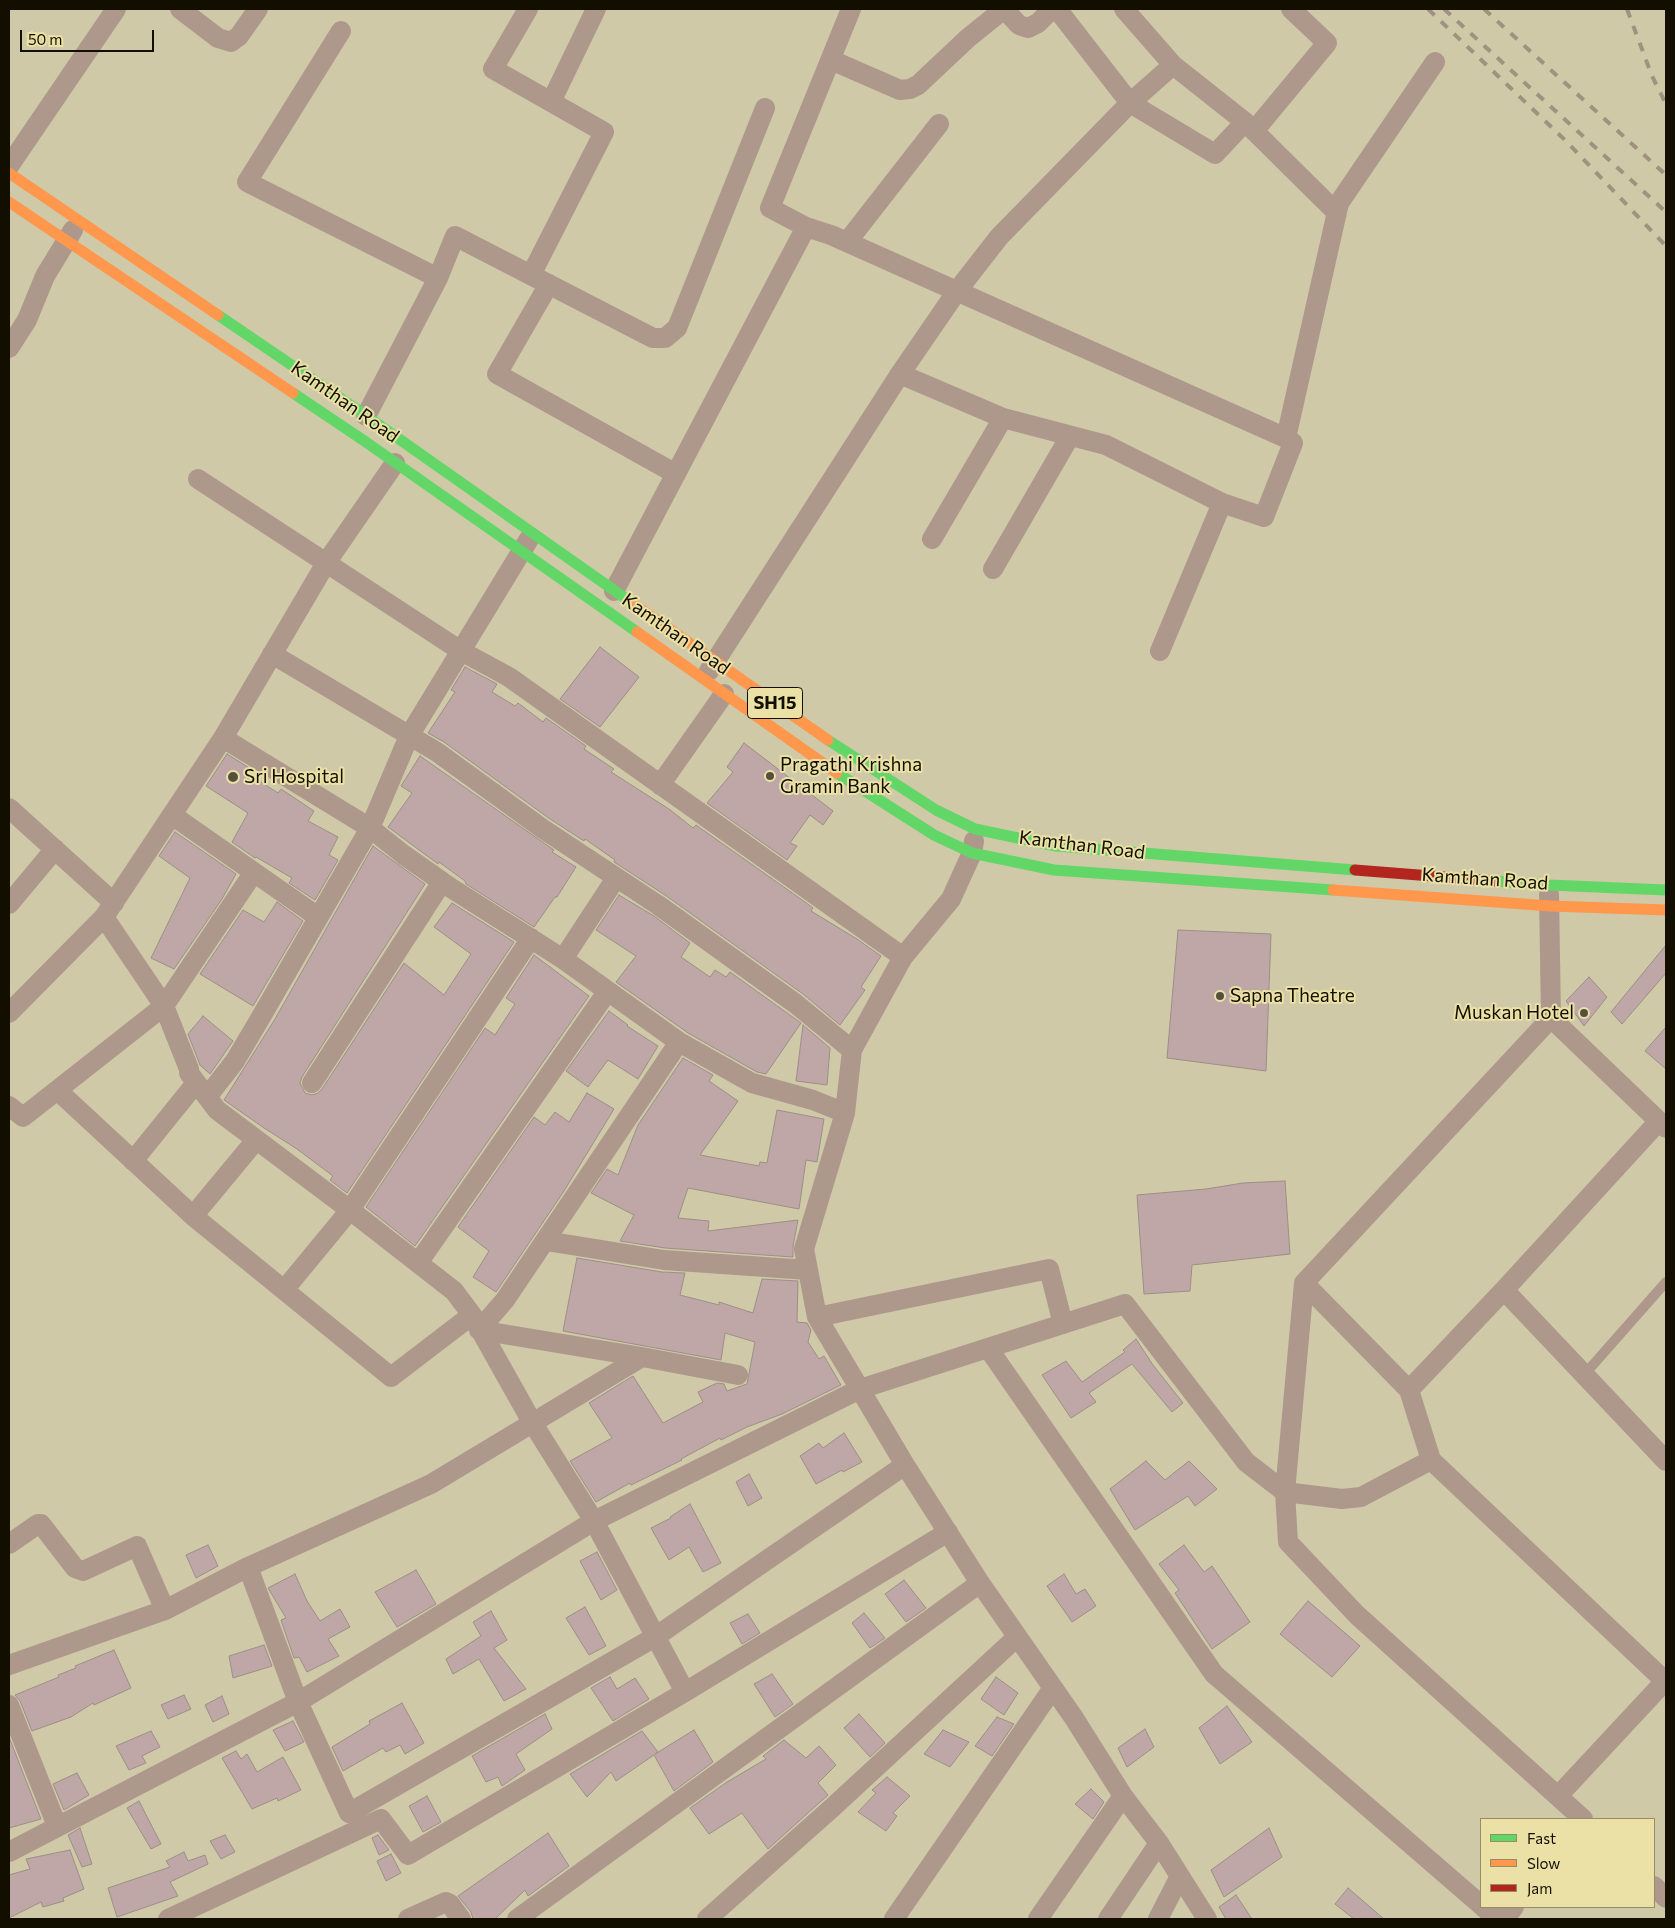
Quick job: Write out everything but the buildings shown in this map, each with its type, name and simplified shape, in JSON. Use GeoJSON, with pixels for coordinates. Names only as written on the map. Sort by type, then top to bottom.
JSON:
{"type":"FeatureCollection","features":[{"type":"Feature","properties":{"kind":"main road","name":"Kamthan Road"},"geometry":{"type":"LineString","coordinates":[[9,173],[366,416],[532,534],[870,768],[936,810],[974,829],[1056,846],[1549,885],[1666,890]]}},
{"type":"Feature","properties":{"kind":"main road","name":"Kamthan Road"},"geometry":{"type":"LineString","coordinates":[[9,202],[395,463],[843,777],[934,835],[972,854],[1054,870],[1550,906],[1666,910]]}},
{"type":"Feature","properties":{"kind":"main road"},"geometry":{"type":"LineString","coordinates":[[1217,858],[1217,882]]}},
{"type":"Feature","properties":{"kind":"main road"},"geometry":{"type":"LineString","coordinates":[[1465,900],[1466,878]]}},
{"type":"Feature","properties":{"kind":"street"},"geometry":{"type":"LineString","coordinates":[[9,166],[116,9]]}},
{"type":"Feature","properties":{"kind":"street"},"geometry":{"type":"LineString","coordinates":[[180,9],[218,38],[230,42],[239,36],[258,9]]}},
{"type":"Feature","properties":{"kind":"street"},"geometry":{"type":"LineString","coordinates":[[528,9],[493,69],[604,132],[531,275]]}},
{"type":"Feature","properties":{"kind":"street"},"geometry":{"type":"LineString","coordinates":[[552,102],[596,9]]}},
{"type":"Feature","properties":{"kind":"street"},"geometry":{"type":"LineString","coordinates":[[851,9],[770,208],[806,227],[847,242],[1294,443],[1264,517],[1222,502],[1106,445],[1003,418],[900,374]]}},
{"type":"Feature","properties":{"kind":"street"},"geometry":{"type":"LineString","coordinates":[[830,60],[900,90],[910,89],[918,85],[968,38],[1004,9],[1019,25],[1028,28],[1038,23],[1052,9]]}},
{"type":"Feature","properties":{"kind":"street"},"geometry":{"type":"LineString","coordinates":[[1057,9],[1130,102],[1215,154],[1250,127],[1327,43],[1292,9]]}},
{"type":"Feature","properties":{"kind":"street"},"geometry":{"type":"LineString","coordinates":[[1124,9],[1173,65],[1250,127],[1337,213]]}},
{"type":"Feature","properties":{"kind":"street"},"geometry":{"type":"LineString","coordinates":[[341,31],[248,182],[438,278]]}},
{"type":"Feature","properties":{"kind":"street"},"geometry":{"type":"LineString","coordinates":[[1286,438],[1339,203],[1435,62]]}},
{"type":"Feature","properties":{"kind":"street"},"geometry":{"type":"LineString","coordinates":[[703,679],[716,662],[900,374],[957,291],[999,236],[1130,102],[1173,65]]}},
{"type":"Feature","properties":{"kind":"street"},"geometry":{"type":"LineString","coordinates":[[366,416],[438,278],[454,236],[652,338],[665,338],[676,328],[765,108]]}},
{"type":"Feature","properties":{"kind":"street"},"geometry":{"type":"LineString","coordinates":[[847,242],[939,124]]}},
{"type":"Feature","properties":{"kind":"street"},"geometry":{"type":"LineString","coordinates":[[9,348],[27,320],[45,276],[65,241],[80,220]]}},
{"type":"Feature","properties":{"kind":"street"},"geometry":{"type":"LineString","coordinates":[[614,591],[806,227]]}},
{"type":"Feature","properties":{"kind":"street"},"geometry":{"type":"LineString","coordinates":[[549,284],[497,374],[676,474]]}},
{"type":"Feature","properties":{"kind":"street"},"geometry":{"type":"LineString","coordinates":[[932,539],[1003,418]]}},
{"type":"Feature","properties":{"kind":"street"},"geometry":{"type":"LineString","coordinates":[[993,569],[1070,436]]}},
{"type":"Feature","properties":{"kind":"street"},"geometry":{"type":"LineString","coordinates":[[13,1001],[109,910],[223,738],[326,563],[395,463]]}},
{"type":"Feature","properties":{"kind":"street"},"geometry":{"type":"LineString","coordinates":[[198,479],[461,651],[509,677],[903,957]]}},
{"type":"Feature","properties":{"kind":"street"},"geometry":{"type":"LineString","coordinates":[[1160,651],[1222,502]]}},
{"type":"Feature","properties":{"kind":"street"},"geometry":{"type":"LineString","coordinates":[[133,1161],[239,1054],[370,828],[408,736],[532,534]]}},
{"type":"Feature","properties":{"kind":"street"},"geometry":{"type":"LineString","coordinates":[[272,654],[437,752],[543,829],[658,905],[796,1004],[852,1050]]}},
{"type":"Feature","properties":{"kind":"street"},"geometry":{"type":"LineString","coordinates":[[660,785],[724,694]]}},
{"type":"Feature","properties":{"kind":"street"},"geometry":{"type":"LineString","coordinates":[[223,738],[370,828],[442,882],[563,959],[679,1042],[752,1083],[813,1100],[845,1114]]}},
{"type":"Feature","properties":{"kind":"street"},"geometry":{"type":"LineString","coordinates":[[9,808],[55,849],[109,910],[164,1006],[189,1073],[217,1110],[454,1291],[476,1322],[532,1422],[594,1521],[685,1692]]}},
{"type":"Feature","properties":{"kind":"street"},"geometry":{"type":"LineString","coordinates":[[172,815],[318,917]]}},
{"type":"Feature","properties":{"kind":"street"},"geometry":{"type":"LineString","coordinates":[[974,829],[972,854],[951,899],[903,957],[852,1050],[845,1114],[804,1249],[817,1316],[905,1465],[980,1583],[1053,1688],[1123,1796],[1159,1843],[1207,1919]]}},
{"type":"Feature","properties":{"kind":"street"},"geometry":{"type":"LineString","coordinates":[[9,904],[55,849]]}},
{"type":"Feature","properties":{"kind":"street"},"geometry":{"type":"LineString","coordinates":[[9,1106],[23,1117],[164,1006],[254,872]]}},
{"type":"Feature","properties":{"kind":"street"},"geometry":{"type":"LineString","coordinates":[[563,959],[616,878]]}},
{"type":"Feature","properties":{"kind":"street"},"geometry":{"type":"LineString","coordinates":[[312,1082],[442,882]]}},
{"type":"Feature","properties":{"kind":"street"},"geometry":{"type":"LineString","coordinates":[[1549,885],[1551,1018],[1304,1283],[1285,1492],[1288,1542],[1357,1615],[1582,1818]]}},
{"type":"Feature","properties":{"kind":"street"},"geometry":{"type":"LineString","coordinates":[[284,1290],[350,1210],[531,938]]}},
{"type":"Feature","properties":{"kind":"street"},"geometry":{"type":"LineString","coordinates":[[418,1263],[607,992]]}},
{"type":"Feature","properties":{"kind":"street"},"geometry":{"type":"LineString","coordinates":[[1409,1390],[1662,1125],[1551,1018]]}},
{"type":"Feature","properties":{"kind":"street"},"geometry":{"type":"LineString","coordinates":[[57,1090],[193,1216],[391,1377],[476,1322],[505,1300],[679,1042]]}},
{"type":"Feature","properties":{"kind":"street"},"geometry":{"type":"LineString","coordinates":[[193,1216],[256,1140]]}},
{"type":"Feature","properties":{"kind":"street"},"geometry":{"type":"LineString","coordinates":[[546,1241],[664,1260],[808,1270]]}},
{"type":"Feature","properties":{"kind":"street"},"geometry":{"type":"LineString","coordinates":[[817,1316],[1049,1269],[1064,1324]]}},
{"type":"Feature","properties":{"kind":"street"},"geometry":{"type":"LineString","coordinates":[[1304,1283],[1409,1390],[1431,1460],[1666,1681],[1558,1796]]}},
{"type":"Feature","properties":{"kind":"street"},"geometry":{"type":"LineString","coordinates":[[1504,1290],[1666,1461]]}},
{"type":"Feature","properties":{"kind":"street"},"geometry":{"type":"LineString","coordinates":[[9,1852],[298,1702],[594,1521],[860,1389],[1125,1304],[1246,1462],[1285,1492],[1342,1499],[1361,1498],[1431,1460]]}},
{"type":"Feature","properties":{"kind":"street"},"geometry":{"type":"LineString","coordinates":[[476,1322],[738,1375]]}},
{"type":"Feature","properties":{"kind":"street"},"geometry":{"type":"LineString","coordinates":[[988,1348],[1214,1674],[1480,1904]]}},
{"type":"Feature","properties":{"kind":"street"},"geometry":{"type":"LineString","coordinates":[[9,1665],[165,1610],[248,1567],[431,1484],[642,1357]]}},
{"type":"Feature","properties":{"kind":"street"},"geometry":{"type":"LineString","coordinates":[[248,1567],[298,1702],[349,1813],[655,1637],[905,1465]]}},
{"type":"Feature","properties":{"kind":"street"},"geometry":{"type":"LineString","coordinates":[[9,1544],[38,1524],[41,1524],[75,1568],[83,1571],[137,1546],[165,1610]]}},
{"type":"Feature","properties":{"kind":"street"},"geometry":{"type":"LineString","coordinates":[[168,1919],[381,1819],[408,1855],[685,1692],[948,1532]]}},
{"type":"Feature","properties":{"kind":"street"},"geometry":{"type":"LineString","coordinates":[[517,1919],[980,1583]]}},
{"type":"Feature","properties":{"kind":"street"},"geometry":{"type":"LineString","coordinates":[[708,1919],[833,1807],[1017,1637]]}},
{"type":"Feature","properties":{"kind":"street"},"geometry":{"type":"LineString","coordinates":[[894,1919],[1053,1688]]}},
{"type":"Feature","properties":{"kind":"street"},"geometry":{"type":"LineString","coordinates":[[11,1715],[57,1826]]}},
{"type":"Feature","properties":{"kind":"street"},"geometry":{"type":"LineString","coordinates":[[1038,1919],[1123,1796]]}},
{"type":"Feature","properties":{"kind":"street"},"geometry":{"type":"LineString","coordinates":[[1108,1919],[1159,1843]]}},
{"type":"Feature","properties":{"kind":"street"},"geometry":{"type":"LineString","coordinates":[[1158,1919],[1180,1876]]}},
{"type":"Feature","properties":{"kind":"street"},"geometry":{"type":"LineString","coordinates":[[1655,1887],[1666,1898]]}},
{"type":"Feature","properties":{"kind":"street"},"geometry":{"type":"LineString","coordinates":[[408,1919],[446,1902],[450,1904],[461,1919]]}},
{"type":"Feature","properties":{"kind":"street"},"geometry":{"type":"LineString","coordinates":[[1484,1908],[1498,1919]]}},
{"type":"Feature","properties":{"kind":"street"},"geometry":{"type":"LineString","coordinates":[[1504,1919],[1513,1908]]}},
{"type":"Feature","properties":{"kind":"lane"},"geometry":{"type":"LineString","coordinates":[[1584,1375],[1666,1282]]}},
{"type":"Feature","properties":{"kind":"railway"},"geometry":{"type":"LineString","coordinates":[[1428,9],[1567,142],[1666,246]]}},
{"type":"Feature","properties":{"kind":"railway"},"geometry":{"type":"LineString","coordinates":[[1444,9],[1666,212]]}},
{"type":"Feature","properties":{"kind":"railway"},"geometry":{"type":"LineString","coordinates":[[1484,9],[1666,175]]}},
{"type":"Feature","properties":{"kind":"railway"},"geometry":{"type":"LineString","coordinates":[[1627,9],[1652,76],[1666,104]]}},
{"type":"Feature","properties":{"kind":"traffic: fast"},"geometry":{"type":"LineString","coordinates":[[218,315],[365,415],[635,605]]}},
{"type":"Feature","properties":{"kind":"traffic: fast"},"geometry":{"type":"LineString","coordinates":[[293,393],[637,632]]}},
{"type":"Feature","properties":{"kind":"traffic: fast"},"geometry":{"type":"LineString","coordinates":[[828,740],[936,810],[975,829],[1056,846],[1355,870]]}},
{"type":"Feature","properties":{"kind":"traffic: fast"},"geometry":{"type":"LineString","coordinates":[[837,773],[934,835],[972,853],[1054,870],[1333,890]]}},
{"type":"Feature","properties":{"kind":"traffic: fast"},"geometry":{"type":"LineString","coordinates":[[1495,881],[1666,890]]}},
{"type":"Feature","properties":{"kind":"traffic: slow"},"geometry":{"type":"LineString","coordinates":[[9,173],[218,315]]}},
{"type":"Feature","properties":{"kind":"traffic: slow"},"geometry":{"type":"LineString","coordinates":[[9,202],[293,393]]}},
{"type":"Feature","properties":{"kind":"traffic: slow"},"geometry":{"type":"LineString","coordinates":[[635,605],[828,740]]}},
{"type":"Feature","properties":{"kind":"traffic: slow"},"geometry":{"type":"LineString","coordinates":[[637,632],[837,773]]}},
{"type":"Feature","properties":{"kind":"traffic: slow"},"geometry":{"type":"LineString","coordinates":[[1333,890],[1550,906],[1666,910]]}},
{"type":"Feature","properties":{"kind":"traffic: jam"},"geometry":{"type":"LineString","coordinates":[[1355,870],[1495,881]]}},
{"type":"Feature","properties":{"kind":"place","name":"Pragathi Krishna Gramin Bank"},"geometry":{"type":"Point","coordinates":[770,776]}},
{"type":"Feature","properties":{"kind":"place","name":"Sri Hospital"},"geometry":{"type":"Point","coordinates":[233,777]}},
{"type":"Feature","properties":{"kind":"place","name":"Sapna Theatre"},"geometry":{"type":"Point","coordinates":[1220,996]}},
{"type":"Feature","properties":{"kind":"place","name":"Muskan Hotel"},"geometry":{"type":"Point","coordinates":[1584,1013]}}]}
